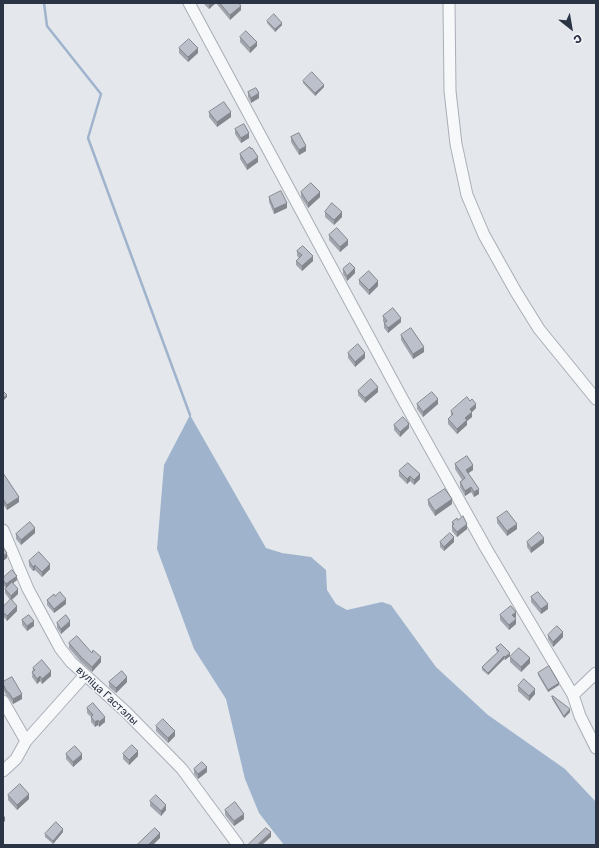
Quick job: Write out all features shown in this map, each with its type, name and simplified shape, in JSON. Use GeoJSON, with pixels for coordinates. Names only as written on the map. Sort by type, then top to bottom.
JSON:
{"type":"FeatureCollection","features":[{"type":"Feature","properties":{"kind":"street"},"geometry":{"type":"LineString","coordinates":[[189,3],[402,398],[573,696],[580,716],[596,748]]}},
{"type":"Feature","properties":{"kind":"street"},"geometry":{"type":"LineString","coordinates":[[449,3],[450,91],[456,144],[467,195],[484,235],[539,329],[596,398]]}},
{"type":"Feature","properties":{"kind":"street","name":"вуліца Гастэлы"},"geometry":{"type":"LineString","coordinates":[[3,530],[28,589],[60,648],[85,676],[126,712],[182,769],[238,845]]}},
{"type":"Feature","properties":{"kind":"street"},"geometry":{"type":"LineString","coordinates":[[573,696],[596,673]]}},
{"type":"Feature","properties":{"kind":"street"},"geometry":{"type":"LineString","coordinates":[[3,771],[16,759],[26,741],[85,676]]}},
{"type":"Feature","properties":{"kind":"street"},"geometry":{"type":"LineString","coordinates":[[3,701],[26,741]]}},
{"type":"Feature","properties":{"kind":"water"},"geometry":{"type":"Polygon","coordinates":[[[190,415],[266,548],[282,553],[311,557],[326,570],[327,590],[336,604],[347,610],[382,602],[391,605],[436,667],[488,715],[565,769],[596,802],[596,845],[284,845],[259,813],[245,779],[226,699],[194,649],[157,549],[164,465],[190,415]]]}},
{"type":"Feature","properties":{"kind":"building"},"geometry":{"type":"Polygon","coordinates":[[[220,3],[239,3],[241,6],[230,15],[220,3]]]}},
{"type":"Feature","properties":{"kind":"building"},"geometry":{"type":"Polygon","coordinates":[[[274,14],[282,23],[275,29],[267,21],[274,14]]]}},
{"type":"Feature","properties":{"kind":"building"},"geometry":{"type":"Polygon","coordinates":[[[246,31],[257,42],[250,48],[240,37],[246,31]]]}},
{"type":"Feature","properties":{"kind":"building"},"geometry":{"type":"Polygon","coordinates":[[[189,39],[198,48],[188,57],[179,48],[189,39]]]}},
{"type":"Feature","properties":{"kind":"building"},"geometry":{"type":"Polygon","coordinates":[[[312,72],[324,85],[315,93],[303,81],[312,72]]]}},
{"type":"Feature","properties":{"kind":"building"},"geometry":{"type":"Polygon","coordinates":[[[256,88],[259,93],[251,98],[248,92],[256,88]]]}},
{"type":"Feature","properties":{"kind":"building"},"geometry":{"type":"Polygon","coordinates":[[[224,102],[231,112],[217,122],[209,112],[224,102]]]}},
{"type":"Feature","properties":{"kind":"building"},"geometry":{"type":"Polygon","coordinates":[[[244,124],[249,133],[241,138],[235,129],[244,124]]]}},
{"type":"Feature","properties":{"kind":"building"},"geometry":{"type":"Polygon","coordinates":[[[299,133],[306,146],[299,150],[291,137],[299,133]]]}},
{"type":"Feature","properties":{"kind":"building"},"geometry":{"type":"Polygon","coordinates":[[[250,147],[258,157],[247,165],[240,154],[250,147]]]}},
{"type":"Feature","properties":{"kind":"building"},"geometry":{"type":"Polygon","coordinates":[[[311,183],[320,192],[308,203],[301,192],[311,183]]]}},
{"type":"Feature","properties":{"kind":"building"},"geometry":{"type":"Polygon","coordinates":[[[281,191],[287,203],[274,209],[269,197],[281,191]]]}},
{"type":"Feature","properties":{"kind":"building"},"geometry":{"type":"Polygon","coordinates":[[[332,203],[342,212],[334,220],[325,212],[332,203]]]}},
{"type":"Feature","properties":{"kind":"building"},"geometry":{"type":"Polygon","coordinates":[[[337,228],[348,240],[340,247],[329,235],[337,228]]]}},
{"type":"Feature","properties":{"kind":"building"},"geometry":{"type":"Polygon","coordinates":[[[303,246],[313,256],[302,266],[296,261],[302,255],[297,251],[303,246]]]}},
{"type":"Feature","properties":{"kind":"building"},"geometry":{"type":"Polygon","coordinates":[[[350,263],[355,268],[347,276],[343,269],[350,263]]]}},
{"type":"Feature","properties":{"kind":"building"},"geometry":{"type":"Polygon","coordinates":[[[369,271],[378,281],[369,290],[359,280],[369,271]]]}},
{"type":"Feature","properties":{"kind":"building"},"geometry":{"type":"Polygon","coordinates":[[[393,308],[401,318],[388,328],[384,323],[387,321],[383,316],[393,308]]]}},
{"type":"Feature","properties":{"kind":"building"},"geometry":{"type":"Polygon","coordinates":[[[411,328],[424,347],[413,354],[401,335],[411,328]]]}},
{"type":"Feature","properties":{"kind":"building"},"geometry":{"type":"Polygon","coordinates":[[[358,344],[365,353],[355,362],[348,353],[358,344]]]}},
{"type":"Feature","properties":{"kind":"building"},"geometry":{"type":"Polygon","coordinates":[[[371,379],[378,387],[365,398],[358,391],[371,379]]]}},
{"type":"Feature","properties":{"kind":"building"},"geometry":{"type":"Polygon","coordinates":[[[3,391],[7,395],[3,398],[3,391]]]}},
{"type":"Feature","properties":{"kind":"building"},"geometry":{"type":"Polygon","coordinates":[[[432,392],[438,399],[423,412],[417,404],[432,392]]]}},
{"type":"Feature","properties":{"kind":"building"},"geometry":{"type":"Polygon","coordinates":[[[467,397],[470,401],[472,399],[476,404],[470,409],[472,412],[465,418],[467,420],[457,429],[448,419],[453,414],[451,411],[467,397]]]}},
{"type":"Feature","properties":{"kind":"building"},"geometry":{"type":"Polygon","coordinates":[[[403,417],[409,424],[400,432],[394,425],[403,417]]]}},
{"type":"Feature","properties":{"kind":"building"},"geometry":{"type":"Polygon","coordinates":[[[467,456],[473,465],[466,470],[479,489],[474,492],[471,487],[465,491],[460,482],[465,478],[455,464],[467,456]]]}},
{"type":"Feature","properties":{"kind":"building"},"geometry":{"type":"Polygon","coordinates":[[[408,463],[420,474],[414,480],[410,476],[407,479],[399,471],[408,463]]]}},
{"type":"Feature","properties":{"kind":"building"},"geometry":{"type":"Polygon","coordinates":[[[3,473],[19,497],[7,505],[3,499],[3,473]]]}},
{"type":"Feature","properties":{"kind":"building"},"geometry":{"type":"Polygon","coordinates":[[[445,489],[452,499],[435,511],[428,500],[445,489]]]}},
{"type":"Feature","properties":{"kind":"building"},"geometry":{"type":"Polygon","coordinates":[[[507,511],[517,524],[507,531],[497,518],[507,511]]]}},
{"type":"Feature","properties":{"kind":"building"},"geometry":{"type":"Polygon","coordinates":[[[463,516],[467,524],[457,532],[452,526],[454,524],[452,522],[463,516]]]}},
{"type":"Feature","properties":{"kind":"building"},"geometry":{"type":"Polygon","coordinates":[[[30,522],[35,528],[21,540],[16,534],[30,522]]]}},
{"type":"Feature","properties":{"kind":"building"},"geometry":{"type":"Polygon","coordinates":[[[539,532],[544,538],[531,548],[527,542],[539,532]]]}},
{"type":"Feature","properties":{"kind":"building"},"geometry":{"type":"Polygon","coordinates":[[[450,533],[454,537],[444,547],[440,542],[450,533]]]}},
{"type":"Feature","properties":{"kind":"building"},"geometry":{"type":"Polygon","coordinates":[[[3,548],[7,553],[3,556],[3,548]]]}},
{"type":"Feature","properties":{"kind":"building"},"geometry":{"type":"Polygon","coordinates":[[[39,552],[50,564],[42,572],[35,565],[33,567],[29,561],[39,552]]]}},
{"type":"Feature","properties":{"kind":"building"},"geometry":{"type":"Polygon","coordinates":[[[12,570],[17,576],[6,584],[3,578],[12,570]]]}},
{"type":"Feature","properties":{"kind":"building"},"geometry":{"type":"Polygon","coordinates":[[[12,582],[18,589],[11,596],[5,589],[12,582]]]}},
{"type":"Feature","properties":{"kind":"building"},"geometry":{"type":"Polygon","coordinates":[[[60,592],[66,599],[54,609],[47,600],[54,594],[55,596],[60,592]]]}},
{"type":"Feature","properties":{"kind":"building"},"geometry":{"type":"Polygon","coordinates":[[[538,592],[548,604],[541,609],[531,597],[538,592]]]}},
{"type":"Feature","properties":{"kind":"building"},"geometry":{"type":"Polygon","coordinates":[[[11,599],[17,606],[7,616],[3,612],[3,607],[11,599]]]}},
{"type":"Feature","properties":{"kind":"building"},"geometry":{"type":"Polygon","coordinates":[[[511,606],[516,612],[512,615],[516,619],[509,625],[500,615],[511,606]]]}},
{"type":"Feature","properties":{"kind":"building"},"geometry":{"type":"Polygon","coordinates":[[[29,615],[34,621],[27,626],[22,620],[29,615]]]}},
{"type":"Feature","properties":{"kind":"building"},"geometry":{"type":"Polygon","coordinates":[[[66,615],[70,621],[61,629],[57,623],[66,615]]]}},
{"type":"Feature","properties":{"kind":"building"},"geometry":{"type":"Polygon","coordinates":[[[557,626],[563,632],[553,642],[548,635],[557,626]]]}},
{"type":"Feature","properties":{"kind":"building"},"geometry":{"type":"Polygon","coordinates":[[[77,636],[92,653],[93,650],[101,657],[92,667],[69,643],[77,636]]]}},
{"type":"Feature","properties":{"kind":"building"},"geometry":{"type":"Polygon","coordinates":[[[501,644],[510,653],[505,657],[504,656],[488,673],[482,667],[499,651],[496,648],[501,644]]]}},
{"type":"Feature","properties":{"kind":"building"},"geometry":{"type":"Polygon","coordinates":[[[519,648],[530,658],[521,667],[510,657],[519,648]]]}},
{"type":"Feature","properties":{"kind":"building"},"geometry":{"type":"Polygon","coordinates":[[[42,660],[51,671],[42,679],[40,676],[37,679],[32,672],[35,670],[33,668],[42,660]]]}},
{"type":"Feature","properties":{"kind":"building"},"geometry":{"type":"Polygon","coordinates":[[[549,666],[559,683],[548,690],[538,673],[549,666]]]}},
{"type":"Feature","properties":{"kind":"building"},"geometry":{"type":"Polygon","coordinates":[[[122,671],[127,677],[116,688],[109,682],[122,671]]]}},
{"type":"Feature","properties":{"kind":"building"},"geometry":{"type":"Polygon","coordinates":[[[12,677],[22,694],[13,699],[3,684],[3,682],[12,677]]]}},
{"type":"Feature","properties":{"kind":"building"},"geometry":{"type":"Polygon","coordinates":[[[524,679],[535,689],[529,696],[518,686],[524,679]]]}},
{"type":"Feature","properties":{"kind":"building"},"geometry":{"type":"Polygon","coordinates":[[[552,696],[570,709],[564,716],[552,696]]]}},
{"type":"Feature","properties":{"kind":"building"},"geometry":{"type":"Polygon","coordinates":[[[93,703],[105,717],[99,722],[98,720],[95,722],[91,717],[93,715],[87,708],[93,703]]]}},
{"type":"Feature","properties":{"kind":"building"},"geometry":{"type":"Polygon","coordinates":[[[163,719],[175,731],[168,738],[156,726],[163,719]]]}},
{"type":"Feature","properties":{"kind":"building"},"geometry":{"type":"Polygon","coordinates":[[[132,745],[138,751],[129,760],[123,754],[132,745]]]}},
{"type":"Feature","properties":{"kind":"building"},"geometry":{"type":"Polygon","coordinates":[[[75,746],[82,754],[73,762],[66,754],[75,746]]]}},
{"type":"Feature","properties":{"kind":"building"},"geometry":{"type":"Polygon","coordinates":[[[202,762],[207,767],[198,774],[194,769],[202,762]]]}},
{"type":"Feature","properties":{"kind":"building"},"geometry":{"type":"Polygon","coordinates":[[[20,784],[29,794],[17,805],[8,795],[20,784]]]}},
{"type":"Feature","properties":{"kind":"building"},"geometry":{"type":"Polygon","coordinates":[[[156,795],[166,805],[161,811],[150,801],[156,795]]]}},
{"type":"Feature","properties":{"kind":"building"},"geometry":{"type":"Polygon","coordinates":[[[235,802],[244,814],[234,821],[225,810],[235,802]]]}},
{"type":"Feature","properties":{"kind":"building"},"geometry":{"type":"Polygon","coordinates":[[[56,822],[63,829],[53,841],[45,834],[56,822]]]}},
{"type":"Feature","properties":{"kind":"building"},"geometry":{"type":"Polygon","coordinates":[[[155,828],[160,833],[148,845],[137,845],[155,828]]]}},
{"type":"Feature","properties":{"kind":"building"},"geometry":{"type":"Polygon","coordinates":[[[266,828],[271,832],[257,845],[249,844],[266,828]]]}},
{"type":"Feature","properties":{"kind":"waterway"},"geometry":{"type":"LineString","coordinates":[[44,3],[47,26],[101,94],[88,138],[190,415]]}}]}
